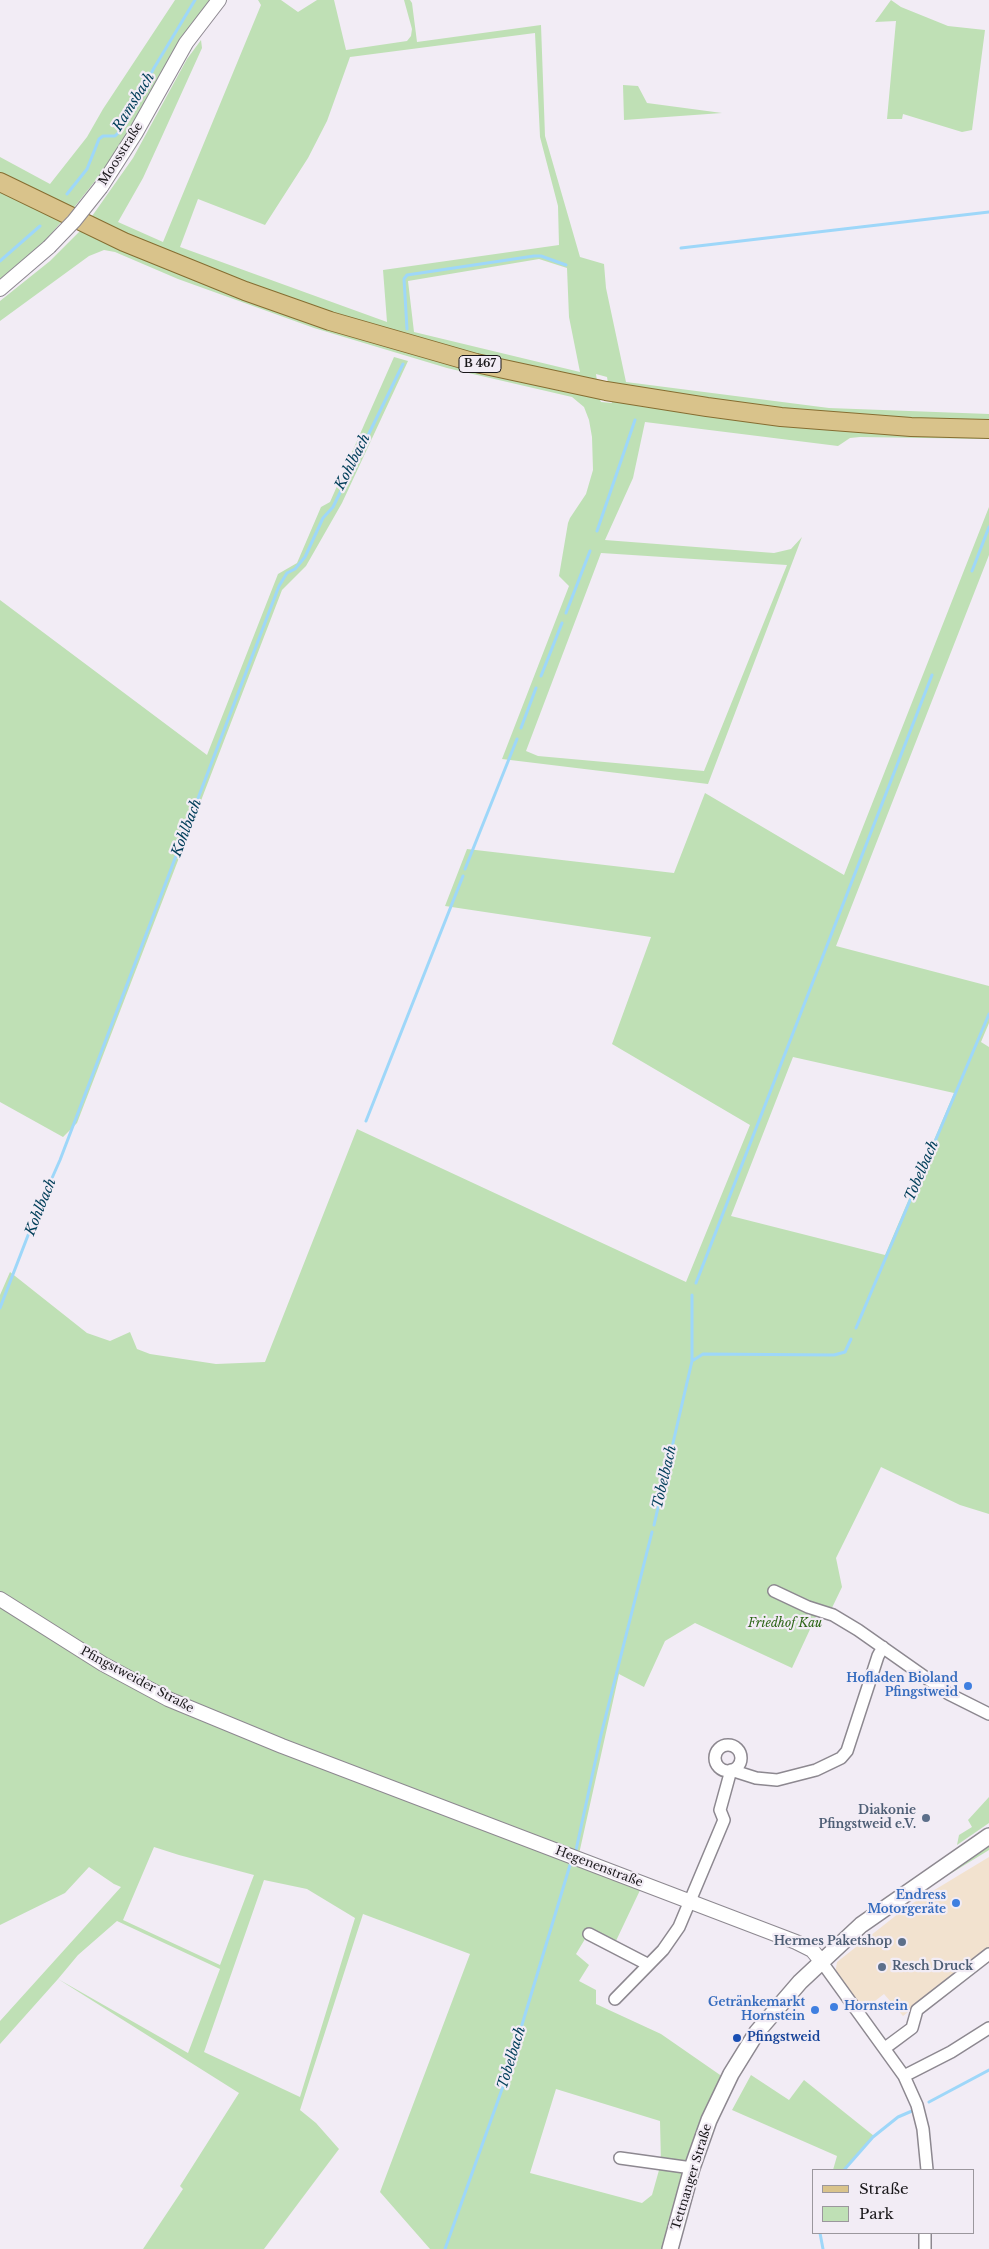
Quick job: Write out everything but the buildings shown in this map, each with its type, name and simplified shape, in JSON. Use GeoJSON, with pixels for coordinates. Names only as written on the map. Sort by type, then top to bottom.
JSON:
{"type":"FeatureCollection","features":[{"type":"Feature","properties":{"kind":"main road","name":"B 467"},"geometry":{"type":"LineString","coordinates":[[0,182],[124,242],[245,291],[371,333],[485,365],[633,396],[781,417],[911,427],[989,428]]}},
{"type":"Feature","properties":{"kind":"main road","name":"Tettnanger Straße"},"geometry":{"type":"LineString","coordinates":[[670,2249],[692,2168],[718,2099],[744,2051],[780,2004],[821,1961],[861,1926],[989,1836]]}},
{"type":"Feature","properties":{"kind":"street","name":"Moosstraße"},"geometry":{"type":"LineString","coordinates":[[0,289],[49,247],[74,221],[101,187],[135,134],[186,43],[219,0]]}},
{"type":"Feature","properties":{"kind":"street"},"geometry":{"type":"LineString","coordinates":[[774,1591],[832,1616],[883,1647],[949,1694],[989,1714]]}},
{"type":"Feature","properties":{"kind":"street","name":"Pfingstweider Straße"},"geometry":{"type":"LineString","coordinates":[[0,1599],[102,1664],[168,1699],[282,1746],[509,1832]]}},
{"type":"Feature","properties":{"kind":"street"},"geometry":{"type":"LineString","coordinates":[[615,1999],[647,1964],[663,1950],[679,1927],[724,1820],[720,1810],[732,1770],[756,1778],[776,1780],[816,1770],[841,1758],[850,1744],[878,1656],[883,1647]]}},
{"type":"Feature","properties":{"kind":"street","name":"Hegenenstraße"},"geometry":{"type":"LineString","coordinates":[[509,1832],[796,1942],[812,1950],[821,1961]]}},
{"type":"Feature","properties":{"kind":"street"},"geometry":{"type":"LineString","coordinates":[[589,1934],[647,1964]]}},
{"type":"Feature","properties":{"kind":"street"},"geometry":{"type":"LineString","coordinates":[[885,2048],[912,2028],[917,2010],[989,1954]]}},
{"type":"Feature","properties":{"kind":"street"},"geometry":{"type":"LineString","coordinates":[[821,1961],[904,2076],[917,2105],[926,2141],[927,2169]]}},
{"type":"Feature","properties":{"kind":"street"},"geometry":{"type":"LineString","coordinates":[[904,2076],[951,2052],[989,2028]]}},
{"type":"Feature","properties":{"kind":"street"},"geometry":{"type":"LineString","coordinates":[[620,2158],[692,2168]]}},
{"type":"Feature","properties":{"kind":"street"},"geometry":{"type":"LineString","coordinates":[[925,2234],[925,2249]]}},
{"type":"Feature","properties":{"kind":"shaded area"},"geometry":{"type":"Polygon","coordinates":[[[989,1857],[989,1948],[903,2016],[884,1994],[862,2011],[835,1975],[837,1962],[908,1906],[989,1857]]]}},
{"type":"Feature","properties":{"kind":"green space"},"geometry":{"type":"Polygon","coordinates":[[[175,0],[211,0],[180,41],[115,156],[72,210],[0,173],[0,157],[50,184],[87,137],[103,109],[175,0]]]}},
{"type":"Feature","properties":{"kind":"green space"},"geometry":{"type":"Polygon","coordinates":[[[258,0],[281,0],[298,12],[317,0],[334,0],[346,50],[407,41],[411,36],[412,29],[404,0],[410,0],[412,3],[417,42],[541,25],[545,136],[580,257],[604,264],[606,288],[626,382],[829,408],[989,414],[989,421],[935,421],[779,408],[608,383],[607,377],[596,374],[597,381],[507,363],[322,310],[258,287],[90,219],[133,158],[187,59],[201,40],[202,48],[159,143],[143,178],[118,222],[163,242],[261,5],[258,0]],[[535,33],[350,57],[327,121],[308,158],[265,225],[198,199],[180,247],[387,322],[383,270],[559,245],[558,206],[540,137],[535,33]],[[539,259],[408,281],[414,332],[580,372],[569,317],[567,268],[539,259]]]}},
{"type":"Feature","properties":{"kind":"green space"},"geometry":{"type":"Polygon","coordinates":[[[891,0],[901,7],[948,26],[985,30],[972,130],[962,132],[903,114],[902,119],[887,119],[896,21],[875,22],[891,0]]]}},
{"type":"Feature","properties":{"kind":"green space"},"geometry":{"type":"Polygon","coordinates":[[[623,85],[638,86],[647,103],[722,113],[624,120],[623,85]]]}},
{"type":"Feature","properties":{"kind":"green space"},"geometry":{"type":"Polygon","coordinates":[[[0,190],[62,221],[39,248],[0,281],[0,190]]]}},
{"type":"Feature","properties":{"kind":"green space"},"geometry":{"type":"Polygon","coordinates":[[[81,230],[137,255],[599,397],[601,402],[612,403],[611,399],[989,434],[989,439],[860,437],[850,438],[838,446],[645,422],[633,478],[605,540],[774,553],[791,549],[802,537],[708,784],[502,759],[569,586],[559,576],[568,523],[586,494],[593,470],[592,437],[584,407],[572,397],[447,368],[314,328],[178,279],[115,252],[104,250],[89,256],[0,321],[0,301],[50,261],[81,230]],[[601,553],[526,751],[538,756],[704,771],[787,565],[601,553]]]}},
{"type":"Feature","properties":{"kind":"green space"},"geometry":{"type":"Polygon","coordinates":[[[394,357],[408,361],[342,503],[306,566],[282,590],[77,1123],[63,1137],[0,1102],[0,600],[207,755],[278,574],[297,563],[321,507],[330,502],[394,357]]]}},
{"type":"Feature","properties":{"kind":"green space","name":"Friedhof Kau"},"geometry":{"type":"Polygon","coordinates":[[[989,507],[989,555],[836,946],[989,986],[989,1023],[981,1042],[989,1047],[989,1514],[960,1505],[881,1467],[836,1558],[842,1587],[829,1614],[819,1610],[792,1668],[695,1623],[665,1641],[644,1687],[619,1674],[579,1854],[127,1682],[642,1886],[615,1943],[591,1929],[576,1954],[589,1965],[579,1981],[596,1990],[596,2004],[661,2034],[723,2077],[663,2249],[430,2249],[380,2192],[470,1954],[363,1914],[300,2110],[316,2123],[339,2149],[264,2249],[143,2249],[183,2189],[180,2186],[239,2093],[58,1979],[0,2044],[0,2021],[121,1887],[89,1867],[65,1893],[0,1925],[0,1295],[10,1272],[87,1333],[110,1341],[130,1332],[137,1349],[150,1354],[216,1364],[265,1362],[357,1129],[686,1282],[750,1125],[612,1044],[651,937],[445,906],[467,849],[674,873],[705,793],[844,875],[989,507]],[[793,1057],[731,1216],[885,1255],[954,1093],[793,1057]],[[154,1847],[123,1920],[220,1965],[254,1875],[154,1847]],[[264,1880],[204,2052],[300,2097],[355,1918],[307,1889],[264,1880]],[[117,1921],[78,1955],[58,1979],[188,2053],[220,1969],[117,1921]],[[556,2089],[530,2173],[642,2203],[652,2195],[661,2163],[660,2121],[556,2089]]]}},
{"type":"Feature","properties":{"kind":"green space"},"geometry":{"type":"Polygon","coordinates":[[[989,1797],[989,1823],[957,1845],[959,1835],[972,1827],[968,1820],[989,1797]]]}},
{"type":"Feature","properties":{"kind":"green space"},"geometry":{"type":"Polygon","coordinates":[[[989,1842],[989,1850],[911,1898],[989,1842]]]}},
{"type":"Feature","properties":{"kind":"green space"},"geometry":{"type":"Polygon","coordinates":[[[751,2075],[789,2100],[804,2080],[874,2136],[845,2169],[833,2169],[837,2156],[732,2110],[751,2075]]]}},
{"type":"Feature","properties":{"kind":"waterway","name":"Ramsbach"},"geometry":{"type":"LineString","coordinates":[[67,194],[87,169],[99,139],[103,136],[115,136],[120,131],[154,68],[195,0]]}},
{"type":"Feature","properties":{"kind":"waterway"},"geometry":{"type":"LineString","coordinates":[[681,248],[989,212]]}},
{"type":"Feature","properties":{"kind":"waterway","name":"Ramsbach"},"geometry":{"type":"LineString","coordinates":[[0,261],[40,226]]}},
{"type":"Feature","properties":{"kind":"waterway","name":"Kohlbach"},"geometry":{"type":"LineString","coordinates":[[407,329],[404,279],[407,275],[534,256],[541,256],[566,265]]}},
{"type":"Feature","properties":{"kind":"waterway","name":"Kohlbach"},"geometry":{"type":"LineString","coordinates":[[0,1308],[37,1212],[60,1160],[279,586],[287,573],[295,569],[305,557],[323,518],[333,507],[403,364]]}},
{"type":"Feature","properties":{"kind":"waterway"},"geometry":{"type":"LineString","coordinates":[[597,531],[635,420]]}},
{"type":"Feature","properties":{"kind":"waterway"},"geometry":{"type":"LineString","coordinates":[[972,571],[989,527]]}},
{"type":"Feature","properties":{"kind":"waterway"},"geometry":{"type":"LineString","coordinates":[[566,613],[590,551]]}},
{"type":"Feature","properties":{"kind":"waterway"},"geometry":{"type":"LineString","coordinates":[[541,676],[562,623]]}},
{"type":"Feature","properties":{"kind":"waterway"},"geometry":{"type":"LineString","coordinates":[[696,1283],[932,675]]}},
{"type":"Feature","properties":{"kind":"waterway"},"geometry":{"type":"LineString","coordinates":[[521,728],[536,688]]}},
{"type":"Feature","properties":{"kind":"waterway"},"geometry":{"type":"LineString","coordinates":[[465,869],[517,739]]}},
{"type":"Feature","properties":{"kind":"waterway"},"geometry":{"type":"LineString","coordinates":[[366,1121],[463,876]]}},
{"type":"Feature","properties":{"kind":"waterway","name":"Tobelbach"},"geometry":{"type":"LineString","coordinates":[[856,1328],[989,1014]]}},
{"type":"Feature","properties":{"kind":"waterway"},"geometry":{"type":"LineString","coordinates":[[692,1295],[692,1361]]}},
{"type":"Feature","properties":{"kind":"waterway","name":"Tobelbach"},"geometry":{"type":"LineString","coordinates":[[654,1525],[692,1361],[703,1354],[834,1355],[845,1352],[851,1339]]}},
{"type":"Feature","properties":{"kind":"waterway","name":"Tobelbach"},"geometry":{"type":"LineString","coordinates":[[576,1850],[601,1735],[652,1532]]}},
{"type":"Feature","properties":{"kind":"waterway","name":"Tobelbach"},"geometry":{"type":"LineString","coordinates":[[445,2249],[506,2078],[570,1865]]}},
{"type":"Feature","properties":{"kind":"waterway"},"geometry":{"type":"LineString","coordinates":[[929,2102],[989,2070]]}},
{"type":"Feature","properties":{"kind":"waterway"},"geometry":{"type":"LineString","coordinates":[[845,2169],[873,2137],[898,2117],[912,2111]]}},
{"type":"Feature","properties":{"kind":"waterway"},"geometry":{"type":"LineString","coordinates":[[820,2234],[823,2249]]}},
{"type":"Feature","properties":{"kind":"place","name":"Hofladen Bioland Pfingstweid"},"geometry":{"type":"Point","coordinates":[968,1686]}},
{"type":"Feature","properties":{"kind":"place","name":"Diakonie Pfingstweid e.V."},"geometry":{"type":"Point","coordinates":[926,1818]}},
{"type":"Feature","properties":{"kind":"place","name":"Endress Motorgeräte"},"geometry":{"type":"Point","coordinates":[956,1903]}},
{"type":"Feature","properties":{"kind":"place","name":"Hermes Paketshop"},"geometry":{"type":"Point","coordinates":[902,1942]}},
{"type":"Feature","properties":{"kind":"place","name":"Resch Druck"},"geometry":{"type":"Point","coordinates":[882,1967]}},
{"type":"Feature","properties":{"kind":"place","name":"Hornstein"},"geometry":{"type":"Point","coordinates":[834,2007]}},
{"type":"Feature","properties":{"kind":"place","name":"Getränkemarkt Hornstein"},"geometry":{"type":"Point","coordinates":[815,2010]}},
{"type":"Feature","properties":{"kind":"place","name":"Pfingstweid"},"geometry":{"type":"Point","coordinates":[737,2038]}}]}
